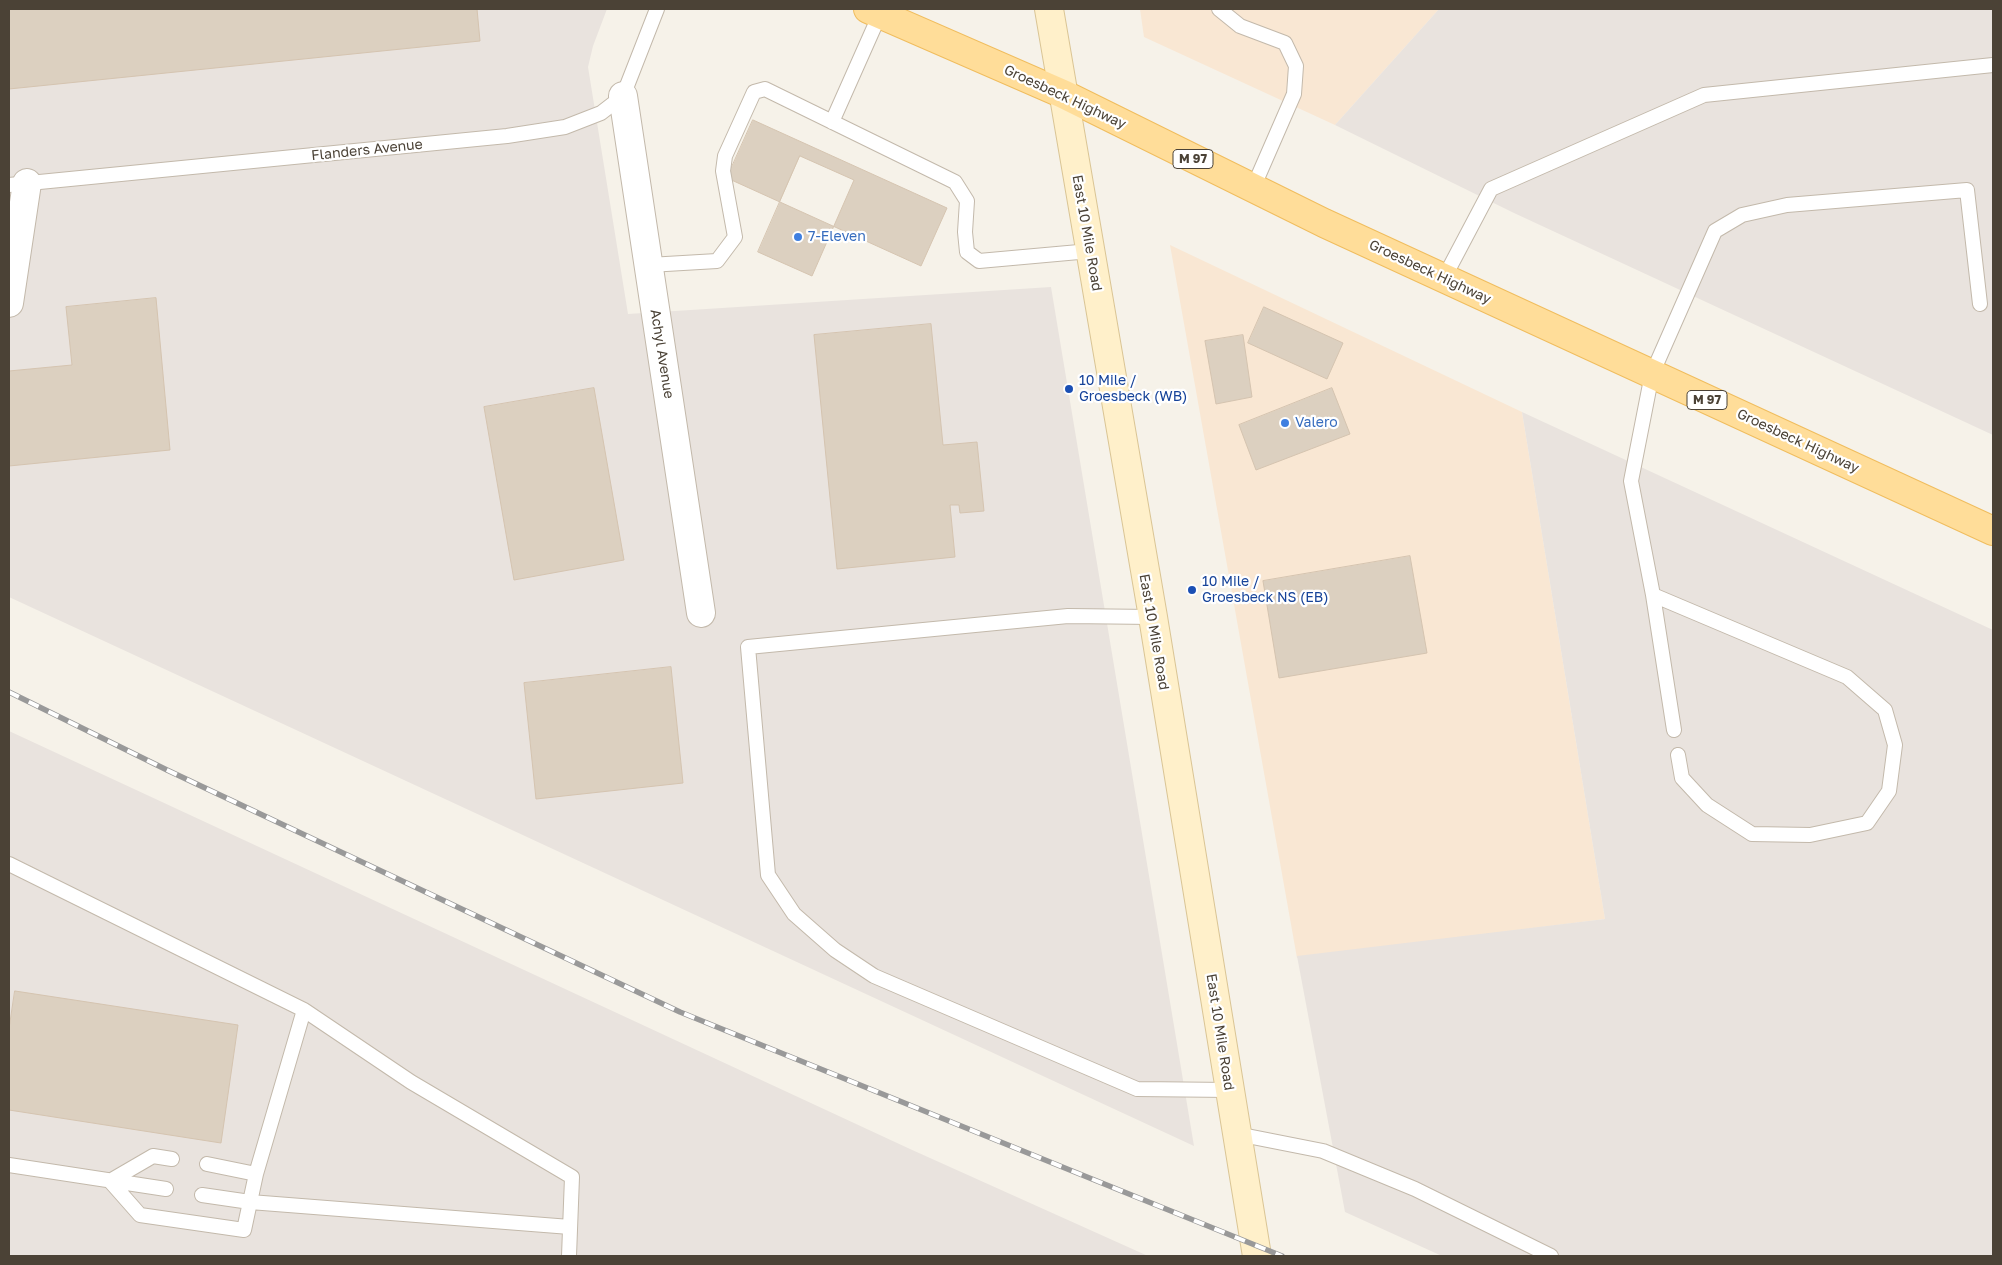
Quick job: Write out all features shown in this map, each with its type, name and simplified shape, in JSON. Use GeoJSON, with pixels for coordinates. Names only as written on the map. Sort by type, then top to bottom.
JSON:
{"type":"FeatureCollection","features":[{"type":"Feature","properties":{"kind":"main road","name":"East 10 Mile Road"},"geometry":{"type":"LineString","coordinates":[[1049,9],[1153,617],[1257,1256]]}},
{"type":"Feature","properties":{"kind":"main road","name":"Groesbeck Highway"},"geometry":{"type":"LineString","coordinates":[[874,11],[1063,94],[1253,188],[1444,278],[1993,531]]}},
{"type":"Feature","properties":{"kind":"street","name":"Achyl Avenue"},"geometry":{"type":"LineString","coordinates":[[623,96],[701,613]]}},
{"type":"Feature","properties":{"kind":"street"},"geometry":{"type":"LineString","coordinates":[[9,303],[18,184]]}},
{"type":"Feature","properties":{"kind":"lane","name":"Flanders Avenue"},"geometry":{"type":"LineString","coordinates":[[18,184],[507,136],[565,127],[601,114],[623,96],[657,9]]}},
{"type":"Feature","properties":{"kind":"lane"},"geometry":{"type":"LineString","coordinates":[[1220,9],[1240,26],[1285,43],[1296,66],[1294,94],[1253,188]]}},
{"type":"Feature","properties":{"kind":"lane"},"geometry":{"type":"LineString","coordinates":[[832,122],[874,11]]}},
{"type":"Feature","properties":{"kind":"lane"},"geometry":{"type":"LineString","coordinates":[[1444,278],[1491,189],[1704,95],[1993,65]]}},
{"type":"Feature","properties":{"kind":"lane"},"geometry":{"type":"LineString","coordinates":[[649,265],[717,261],[735,237],[723,171],[725,156],[754,92],[765,89],[955,182],[967,201],[965,232],[967,252],[979,261],[1090,251]]}},
{"type":"Feature","properties":{"kind":"lane"},"geometry":{"type":"LineString","coordinates":[[1674,730],[1653,595],[1631,481],[1652,374],[1715,231],[1742,215],[1787,206],[1967,190],[1980,304]]}},
{"type":"Feature","properties":{"kind":"lane"},"geometry":{"type":"LineString","coordinates":[[1653,595],[1847,677],[1884,710],[1894,745],[1889,791],[1867,822],[1810,835],[1752,834],[1707,805],[1701,799],[1682,778],[1678,755]]}},
{"type":"Feature","properties":{"kind":"lane"},"geometry":{"type":"LineString","coordinates":[[1153,617],[1068,616],[748,647],[768,875],[794,914],[835,950],[874,976],[1137,1089],[1230,1090]]}},
{"type":"Feature","properties":{"kind":"lane"},"geometry":{"type":"LineString","coordinates":[[9,864],[304,1010],[411,1082],[572,1177],[569,1256]]}},
{"type":"Feature","properties":{"kind":"lane"},"geometry":{"type":"LineString","coordinates":[[110,1181],[140,1215],[244,1230],[256,1174],[304,1010]]}},
{"type":"Feature","properties":{"kind":"lane"},"geometry":{"type":"LineString","coordinates":[[1237,1134],[1323,1151],[1415,1189],[1550,1256]]}},
{"type":"Feature","properties":{"kind":"lane"},"geometry":{"type":"LineString","coordinates":[[110,1181],[153,1156],[172,1159]]}},
{"type":"Feature","properties":{"kind":"lane"},"geometry":{"type":"LineString","coordinates":[[206,1164],[256,1174]]}},
{"type":"Feature","properties":{"kind":"lane"},"geometry":{"type":"LineString","coordinates":[[9,1165],[166,1189]]}},
{"type":"Feature","properties":{"kind":"lane"},"geometry":{"type":"LineString","coordinates":[[202,1195],[250,1202],[570,1227]]}},
{"type":"Feature","properties":{"kind":"shaded area"},"geometry":{"type":"Polygon","coordinates":[[[9,9],[607,9],[593,46],[588,67],[628,314],[1051,287],[1194,1146],[9,597],[9,9]]]}},
{"type":"Feature","properties":{"kind":"shaded area"},"geometry":{"type":"Polygon","coordinates":[[[1140,9],[1439,9],[1335,125],[1144,37],[1140,9]]]}},
{"type":"Feature","properties":{"kind":"shaded area"},"geometry":{"type":"Polygon","coordinates":[[[1439,9],[1993,9],[1993,435],[1514,213],[1335,125],[1439,9]]]}},
{"type":"Feature","properties":{"kind":"shaded area"},"geometry":{"type":"Polygon","coordinates":[[[1170,245],[1522,412],[1605,919],[1297,958],[1170,245]]]}},
{"type":"Feature","properties":{"kind":"shaded area"},"geometry":{"type":"Polygon","coordinates":[[[1522,412],[1993,630],[1993,1256],[1442,1256],[1345,1212],[1297,956],[1605,919],[1522,412]]]}},
{"type":"Feature","properties":{"kind":"shaded area"},"geometry":{"type":"Polygon","coordinates":[[[9,731],[910,1149],[1148,1256],[9,1256],[9,731]]]}},
{"type":"Feature","properties":{"kind":"building"},"geometry":{"type":"Polygon","coordinates":[[[9,9],[477,9],[480,41],[9,89],[9,9]]]}},
{"type":"Feature","properties":{"kind":"building"},"geometry":{"type":"Polygon","coordinates":[[[753,120],[947,208],[921,266],[727,178],[753,120]]]}},
{"type":"Feature","properties":{"kind":"building"},"geometry":{"type":"Polygon","coordinates":[[[800,156],[854,180],[812,276],[758,252],[800,156]]]}},
{"type":"Feature","properties":{"kind":"building"},"geometry":{"type":"Polygon","coordinates":[[[156,298],[170,450],[9,466],[9,371],[72,365],[66,307],[156,298]]]}},
{"type":"Feature","properties":{"kind":"building"},"geometry":{"type":"Polygon","coordinates":[[[1264,307],[1343,343],[1327,379],[1248,343],[1264,307]]]}},
{"type":"Feature","properties":{"kind":"building"},"geometry":{"type":"Polygon","coordinates":[[[931,324],[943,445],[977,442],[984,511],[960,513],[959,505],[950,505],[955,557],[837,569],[814,335],[931,324]]]}},
{"type":"Feature","properties":{"kind":"building"},"geometry":{"type":"Polygon","coordinates":[[[1243,335],[1252,397],[1216,404],[1205,341],[1243,335]]]}},
{"type":"Feature","properties":{"kind":"building"},"geometry":{"type":"Polygon","coordinates":[[[594,388],[624,560],[514,580],[484,407],[594,388]]]}},
{"type":"Feature","properties":{"kind":"building"},"geometry":{"type":"Polygon","coordinates":[[[1332,388],[1350,434],[1256,470],[1239,425],[1332,388]]]}},
{"type":"Feature","properties":{"kind":"building"},"geometry":{"type":"Polygon","coordinates":[[[1410,556],[1427,653],[1279,678],[1263,581],[1410,556]]]}},
{"type":"Feature","properties":{"kind":"building"},"geometry":{"type":"Polygon","coordinates":[[[671,667],[683,783],[536,799],[524,683],[671,667]]]}},
{"type":"Feature","properties":{"kind":"building"},"geometry":{"type":"Polygon","coordinates":[[[15,991],[238,1025],[221,1143],[9,1110],[9,1029],[15,991]]]}},
{"type":"Feature","properties":{"kind":"railway"},"geometry":{"type":"LineString","coordinates":[[9,692],[167,770],[680,1012],[1282,1256]]}},
{"type":"Feature","properties":{"kind":"place","name":"7-Eleven"},"geometry":{"type":"Point","coordinates":[798,237]}},
{"type":"Feature","properties":{"kind":"place","name":"10 Mile / Groesbeck (WB)"},"geometry":{"type":"Point","coordinates":[1069,389]}},
{"type":"Feature","properties":{"kind":"place","name":"Valero"},"geometry":{"type":"Point","coordinates":[1285,423]}},
{"type":"Feature","properties":{"kind":"place","name":"10 Mile / Groesbeck NS (EB)"},"geometry":{"type":"Point","coordinates":[1192,590]}}]}
